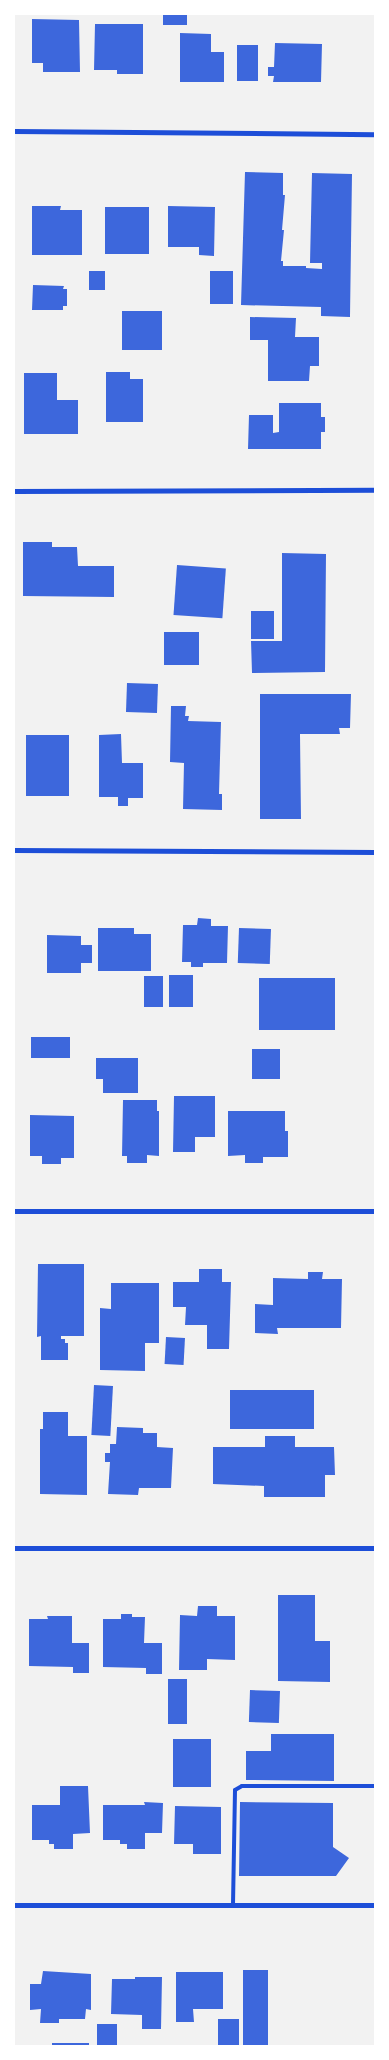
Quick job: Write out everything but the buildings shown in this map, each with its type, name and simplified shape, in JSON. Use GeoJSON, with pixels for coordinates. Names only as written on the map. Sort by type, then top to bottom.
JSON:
{"type":"FeatureCollection","features":[{"type":"Feature","properties":{"kind":"street"},"geometry":{"type":"LineString","coordinates":[[14,131],[375,134]]}},
{"type":"Feature","properties":{"kind":"street"},"geometry":{"type":"LineString","coordinates":[[14,491],[375,490]]}},
{"type":"Feature","properties":{"kind":"street"},"geometry":{"type":"LineString","coordinates":[[14,850],[375,852]]}},
{"type":"Feature","properties":{"kind":"street"},"geometry":{"type":"LineString","coordinates":[[14,1211],[375,1210]]}},
{"type":"Feature","properties":{"kind":"street"},"geometry":{"type":"LineString","coordinates":[[14,1548],[375,1548]]}},
{"type":"Feature","properties":{"kind":"street"},"geometry":{"type":"LineString","coordinates":[[14,1905],[375,1905]]}},
{"type":"Feature","properties":{"kind":"lane"},"geometry":{"type":"LineString","coordinates":[[233,1905],[235,1790],[242,1786],[375,1786]]}}]}
